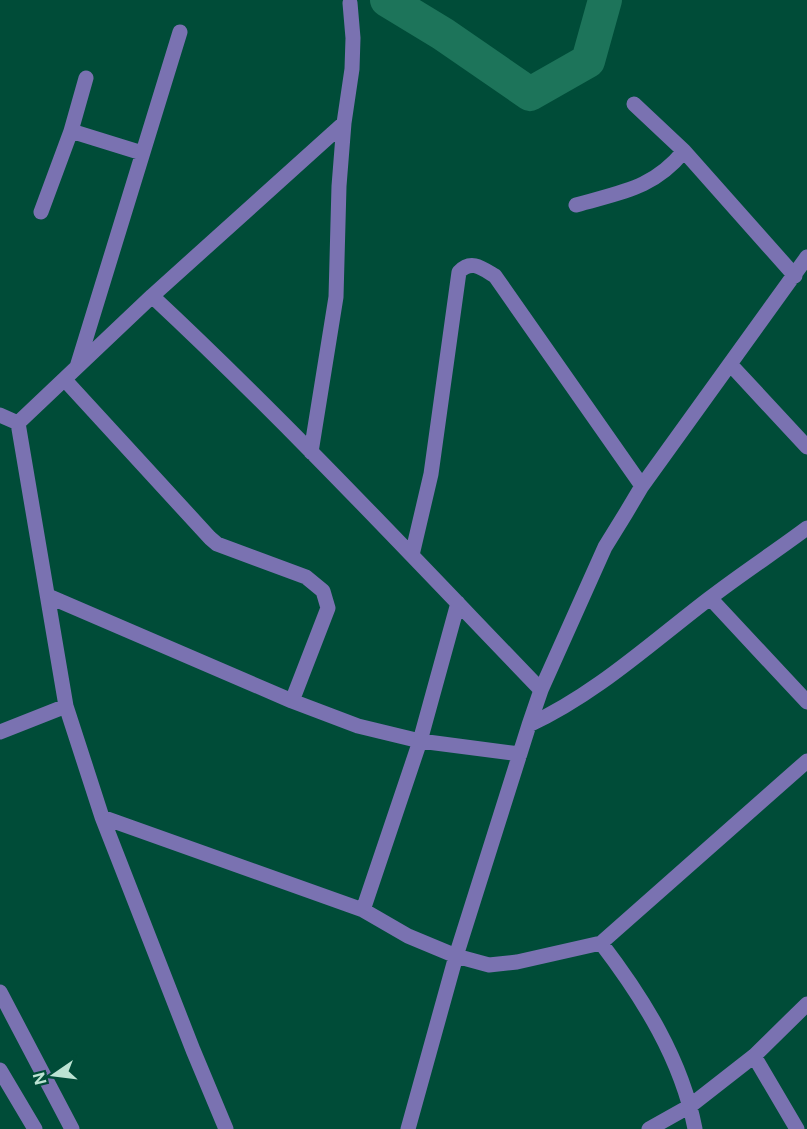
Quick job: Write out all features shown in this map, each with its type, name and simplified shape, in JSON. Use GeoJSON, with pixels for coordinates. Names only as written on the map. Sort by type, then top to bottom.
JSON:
{"type":"FeatureCollection","features":[{"type":"Feature","properties":{"kind":"street"},"geometry":{"type":"LineString","coordinates":[[311,452],[336,297],[339,186],[344,123],[352,69],[353,38],[350,3]]}},
{"type":"Feature","properties":{"kind":"street"},"geometry":{"type":"LineString","coordinates":[[71,375],[180,32]]}},
{"type":"Feature","properties":{"kind":"street"},"geometry":{"type":"LineString","coordinates":[[41,212],[71,131],[86,78]]}},
{"type":"Feature","properties":{"kind":"street"},"geometry":{"type":"LineString","coordinates":[[634,104],[684,151],[795,276]]}},
{"type":"Feature","properties":{"kind":"street"},"geometry":{"type":"LineString","coordinates":[[18,423],[152,296],[344,123]]}},
{"type":"Feature","properties":{"kind":"street"},"geometry":{"type":"LineString","coordinates":[[71,131],[142,153]]}},
{"type":"Feature","properties":{"kind":"street"},"geometry":{"type":"LineString","coordinates":[[576,205],[647,183],[661,175],[684,151]]}},
{"type":"Feature","properties":{"kind":"street"},"geometry":{"type":"LineString","coordinates":[[408,1129],[456,956],[529,725],[541,690],[605,547],[642,486],[807,257]]}},
{"type":"Feature","properties":{"kind":"street"},"geometry":{"type":"LineString","coordinates":[[412,555],[431,474],[459,272],[471,264],[495,276],[642,486]]}},
{"type":"Feature","properties":{"kind":"street"},"geometry":{"type":"LineString","coordinates":[[152,296],[209,349],[311,452],[541,690]]}},
{"type":"Feature","properties":{"kind":"street"},"geometry":{"type":"LineString","coordinates":[[730,364],[807,447]]}},
{"type":"Feature","properties":{"kind":"street"},"geometry":{"type":"LineString","coordinates":[[71,375],[210,538],[217,544],[306,577],[323,591],[328,608],[292,701]]}},
{"type":"Feature","properties":{"kind":"street"},"geometry":{"type":"LineString","coordinates":[[0,415],[18,423]]}},
{"type":"Feature","properties":{"kind":"street"},"geometry":{"type":"LineString","coordinates":[[18,423],[66,706],[102,818],[226,1129]]}},
{"type":"Feature","properties":{"kind":"street"},"geometry":{"type":"LineString","coordinates":[[529,725],[552,715],[626,666],[710,598],[807,528]]}},
{"type":"Feature","properties":{"kind":"street"},"geometry":{"type":"LineString","coordinates":[[48,596],[292,701],[358,726],[420,741],[520,754]]}},
{"type":"Feature","properties":{"kind":"street"},"geometry":{"type":"LineString","coordinates":[[710,598],[807,702]]}},
{"type":"Feature","properties":{"kind":"street"},"geometry":{"type":"LineString","coordinates":[[363,910],[420,741],[458,603]]}},
{"type":"Feature","properties":{"kind":"street"},"geometry":{"type":"LineString","coordinates":[[0,732],[66,706]]}},
{"type":"Feature","properties":{"kind":"street"},"geometry":{"type":"LineString","coordinates":[[102,818],[363,910],[408,936],[456,956],[489,965],[517,962],[601,943],[807,762]]}},
{"type":"Feature","properties":{"kind":"street"},"geometry":{"type":"LineString","coordinates":[[601,943],[626,976],[661,1034],[690,1106],[695,1129]]}},
{"type":"Feature","properties":{"kind":"street"},"geometry":{"type":"LineString","coordinates":[[0,992],[72,1129]]}},
{"type":"Feature","properties":{"kind":"street"},"geometry":{"type":"LineString","coordinates":[[649,1129],[690,1106],[754,1056],[807,1004]]}},
{"type":"Feature","properties":{"kind":"street"},"geometry":{"type":"LineString","coordinates":[[754,1056],[797,1129]]}},
{"type":"Feature","properties":{"kind":"street"},"geometry":{"type":"LineString","coordinates":[[0,1070],[35,1129]]}},
{"type":"Feature","properties":{"kind":"waterway"},"geometry":{"type":"LineString","coordinates":[[387,0],[443,34],[530,94],[588,61],[605,0]]}}]}
